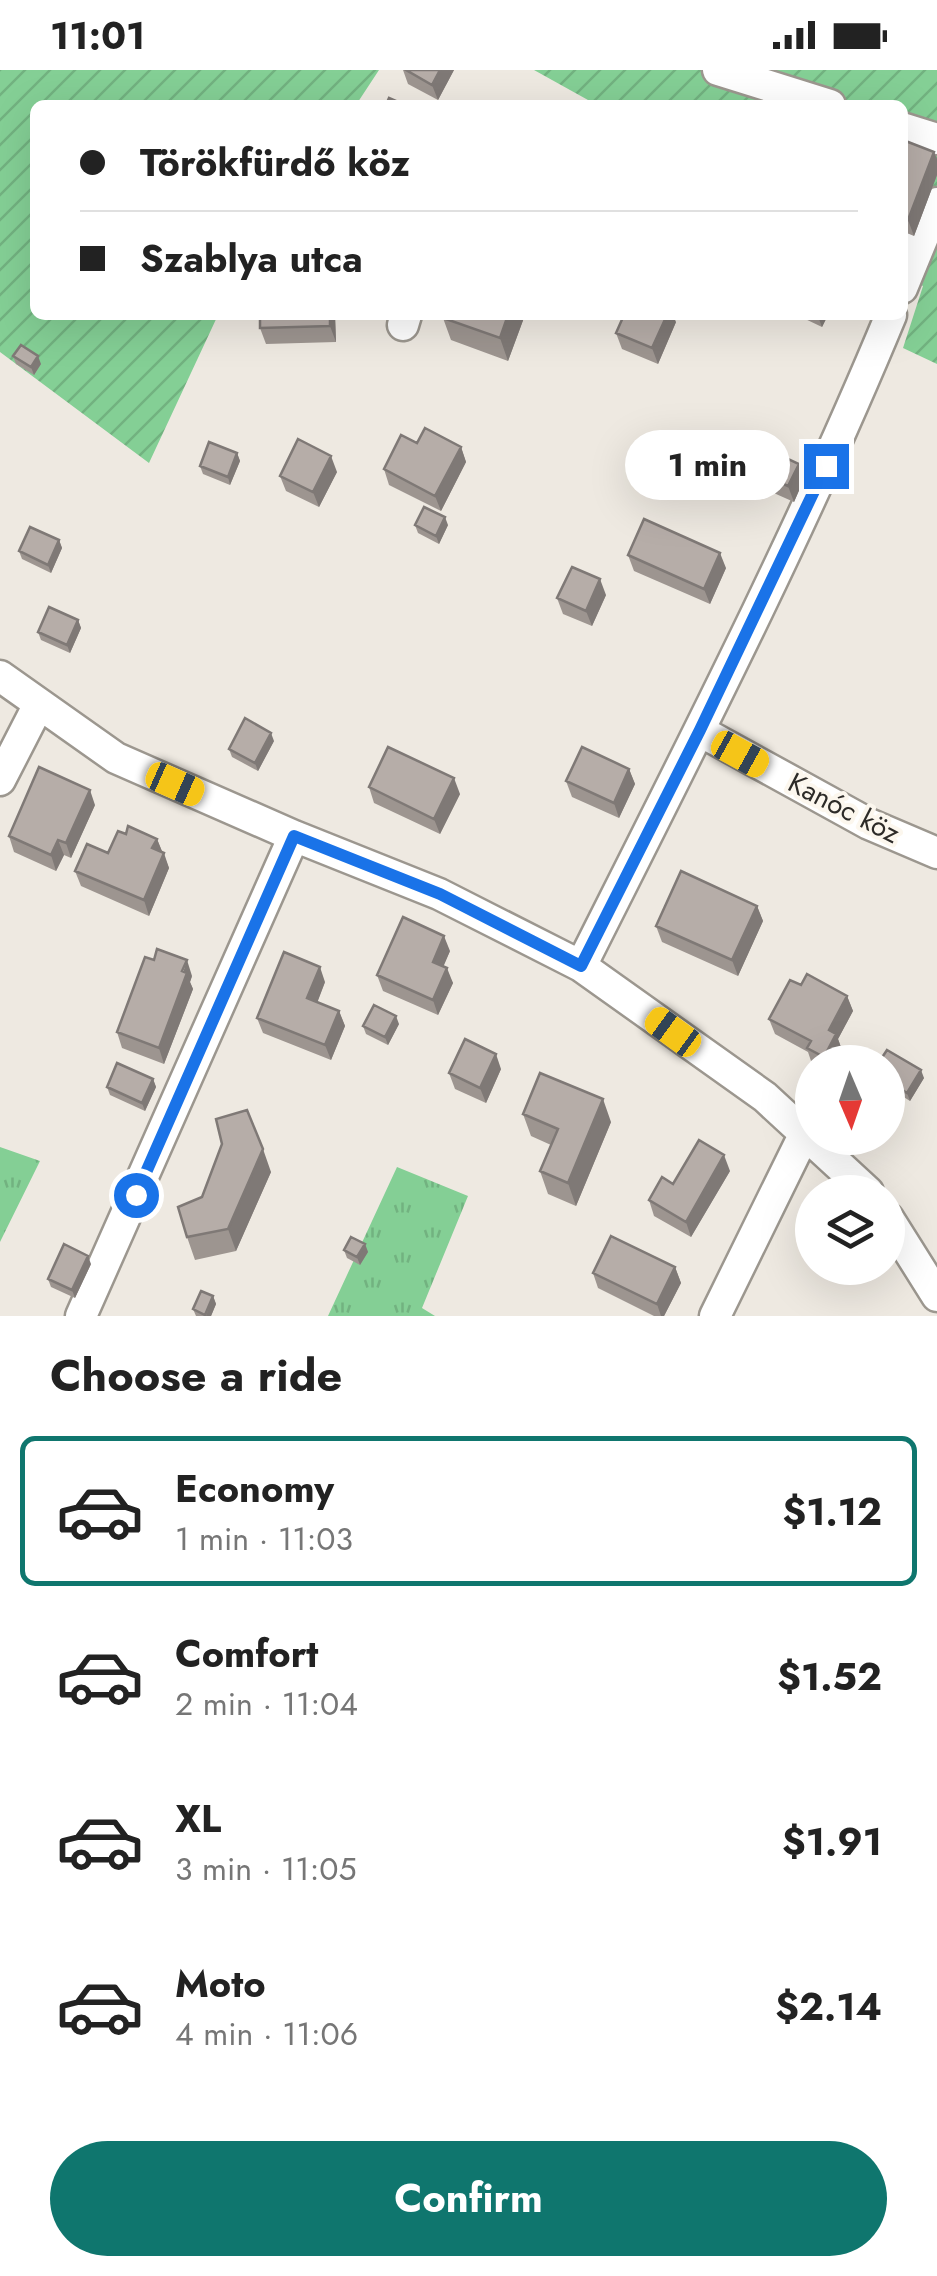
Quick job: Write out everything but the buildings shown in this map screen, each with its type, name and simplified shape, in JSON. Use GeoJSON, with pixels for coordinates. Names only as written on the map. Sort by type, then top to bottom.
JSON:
{"type":"FeatureCollection","features":[{"type":"Feature","properties":{"kind":"street"},"geometry":{"type":"LineString","coordinates":[[718,70],[814,100]]}},
{"type":"Feature","properties":{"kind":"street"},"geometry":{"type":"LineString","coordinates":[[908,130],[937,138]]}},
{"type":"Feature","properties":{"kind":"street"},"geometry":{"type":"LineString","coordinates":[[908,273],[937,202]]}},
{"type":"Feature","properties":{"kind":"street"},"geometry":{"type":"LineString","coordinates":[[581,966],[842,434],[889,320]]}},
{"type":"Feature","properties":{"kind":"street"},"geometry":{"type":"LineString","coordinates":[[0,676],[116,758],[294,836],[440,894],[581,966],[765,1098],[795,1126]]}},
{"type":"Feature","properties":{"kind":"street"},"geometry":{"type":"LineString","coordinates":[[0,780],[38,704]]}},
{"type":"Feature","properties":{"kind":"street","name":"Kanóc köz"},"geometry":{"type":"LineString","coordinates":[[700,730],[869,824],[937,853]]}},
{"type":"Feature","properties":{"kind":"street"},"geometry":{"type":"LineString","coordinates":[[81,1316],[294,836]]}},
{"type":"Feature","properties":{"kind":"street"},"geometry":{"type":"LineString","coordinates":[[714,1316],[795,1153]]}},
{"type":"Feature","properties":{"kind":"street"},"geometry":{"type":"LineString","coordinates":[[826,1155],[849,1175]]}},
{"type":"Feature","properties":{"kind":"street"},"geometry":{"type":"LineString","coordinates":[[905,1245],[937,1296]]}},
{"type":"Feature","properties":{"kind":"green space"},"geometry":{"type":"Polygon","coordinates":[[[0,70],[379,70],[359,100],[30,100],[30,320],[216,320],[149,463],[0,352],[0,70]]]}},
{"type":"Feature","properties":{"kind":"green space"},"geometry":{"type":"Polygon","coordinates":[[[534,70],[937,70],[937,364],[903,348],[923,286],[908,278],[908,100],[588,100],[534,70]]]}},
{"type":"Feature","properties":{"kind":"green space"},"geometry":{"type":"Polygon","coordinates":[[[0,1147],[40,1161],[0,1242],[0,1147]]]}},
{"type":"Feature","properties":{"kind":"green space"},"geometry":{"type":"Polygon","coordinates":[[[397,1167],[468,1196],[422,1308],[435,1316],[328,1316],[397,1167]]]}},
{"type":"Feature","properties":{"kind":"route"},"geometry":{"type":"LineString","coordinates":[[136,1195],[294,836],[440,894],[581,966],[700,730],[826,466]]}}]}
